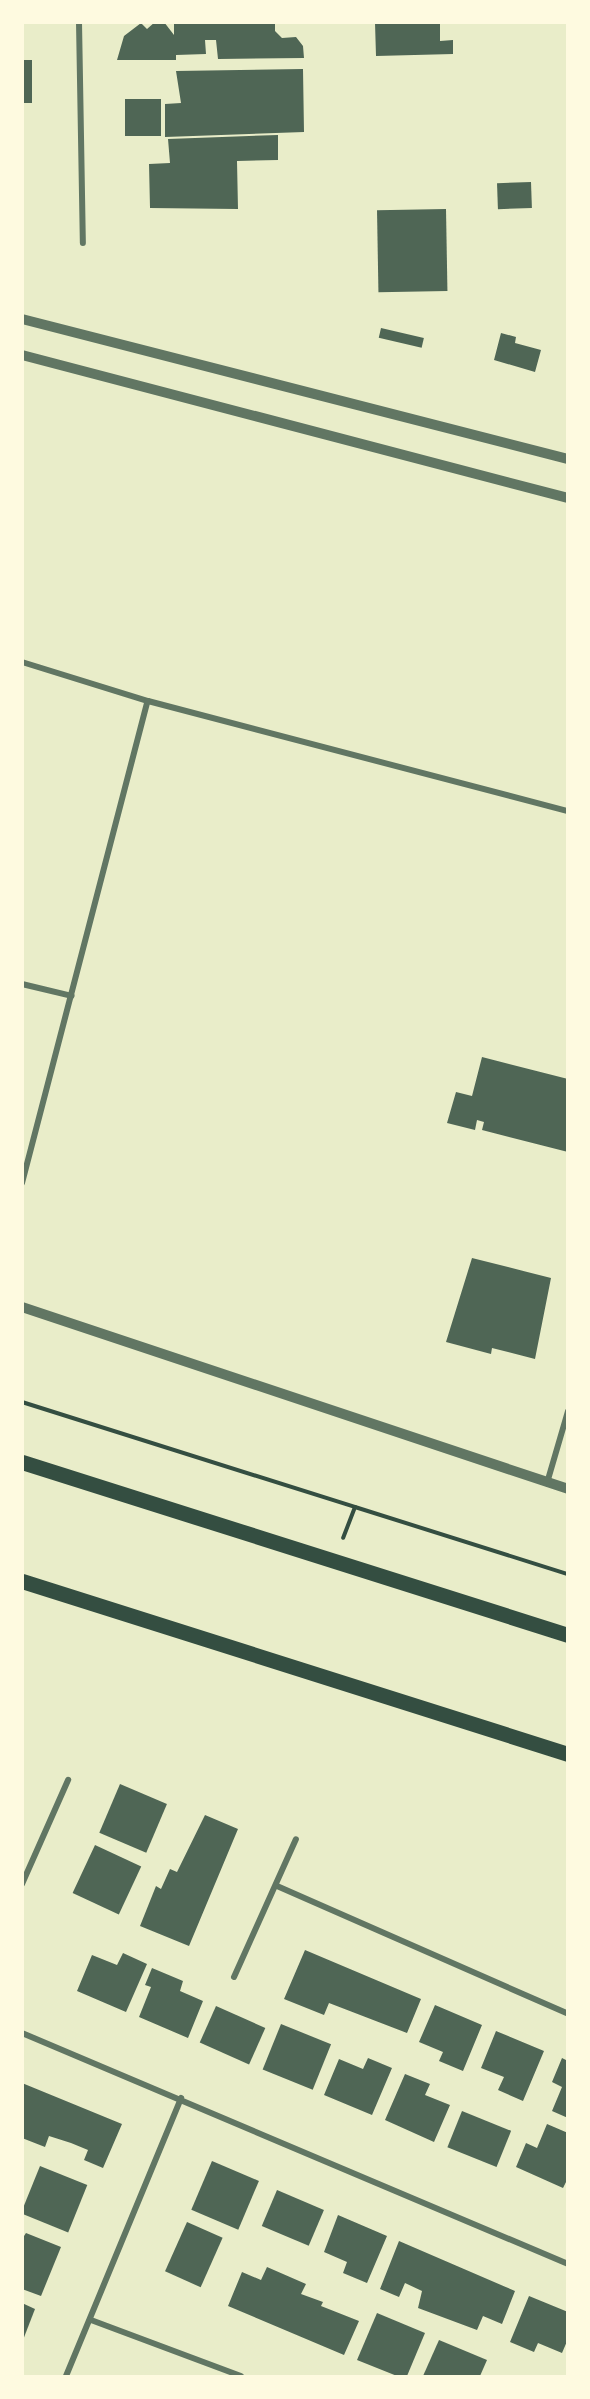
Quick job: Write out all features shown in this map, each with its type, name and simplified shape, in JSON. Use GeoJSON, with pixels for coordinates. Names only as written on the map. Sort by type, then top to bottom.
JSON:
{"type":"FeatureCollection","features":[{"type":"Feature","properties":{"kind":"main road"},"geometry":{"type":"LineString","coordinates":[[22,1462],[567,1635]]}},
{"type":"Feature","properties":{"kind":"main road"},"geometry":{"type":"LineString","coordinates":[[22,1581],[567,1754]]}},
{"type":"Feature","properties":{"kind":"street"},"geometry":{"type":"LineString","coordinates":[[79,22],[83,243]]}},
{"type":"Feature","properties":{"kind":"street"},"geometry":{"type":"LineString","coordinates":[[22,319],[567,459]]}},
{"type":"Feature","properties":{"kind":"street"},"geometry":{"type":"LineString","coordinates":[[22,355],[567,498]]}},
{"type":"Feature","properties":{"kind":"street"},"geometry":{"type":"LineString","coordinates":[[22,662],[148,701],[567,811]]}},
{"type":"Feature","properties":{"kind":"street"},"geometry":{"type":"LineString","coordinates":[[22,1182],[148,701]]}},
{"type":"Feature","properties":{"kind":"street"},"geometry":{"type":"LineString","coordinates":[[22,984],[72,996]]}},
{"type":"Feature","properties":{"kind":"street"},"geometry":{"type":"LineString","coordinates":[[22,1307],[567,1489]]}},
{"type":"Feature","properties":{"kind":"street"},"geometry":{"type":"LineString","coordinates":[[547,1483],[567,1411]]}},
{"type":"Feature","properties":{"kind":"street"},"geometry":{"type":"LineString","coordinates":[[22,1884],[68,1780]]}},
{"type":"Feature","properties":{"kind":"street"},"geometry":{"type":"LineString","coordinates":[[234,1977],[296,1839]]}},
{"type":"Feature","properties":{"kind":"street"},"geometry":{"type":"LineString","coordinates":[[276,1886],[567,2014]]}},
{"type":"Feature","properties":{"kind":"street"},"geometry":{"type":"LineString","coordinates":[[22,2033],[181,2098],[567,2264]]}},
{"type":"Feature","properties":{"kind":"street"},"geometry":{"type":"LineString","coordinates":[[66,2376],[181,2098]]}},
{"type":"Feature","properties":{"kind":"street"},"geometry":{"type":"LineString","coordinates":[[91,2320],[240,2376]]}},
{"type":"Feature","properties":{"kind":"path"},"geometry":{"type":"LineString","coordinates":[[22,1402],[567,1574]]}},
{"type":"Feature","properties":{"kind":"path"},"geometry":{"type":"LineString","coordinates":[[335,1561],[355,1507]]}},
{"type":"Feature","properties":{"kind":"building"},"geometry":{"type":"Polygon","coordinates":[[[155,22],[164,22],[174,35],[174,22],[275,22],[275,31],[282,38],[296,37],[303,46],[304,58],[218,59],[216,40],[205,40],[206,54],[176,55],[176,60],[117,60],[124,36],[141,23],[147,29],[155,22]]]}},
{"type":"Feature","properties":{"kind":"building"},"geometry":{"type":"Polygon","coordinates":[[[440,22],[440,41],[453,40],[453,54],[376,56],[375,23],[440,22]]]}},
{"type":"Feature","properties":{"kind":"building"},"geometry":{"type":"Polygon","coordinates":[[[22,60],[32,60],[32,103],[22,103],[22,60]]]}},
{"type":"Feature","properties":{"kind":"building"},"geometry":{"type":"Polygon","coordinates":[[[303,69],[304,132],[165,137],[165,104],[181,103],[176,71],[303,69]]]}},
{"type":"Feature","properties":{"kind":"building"},"geometry":{"type":"Polygon","coordinates":[[[125,99],[161,99],[161,136],[125,136],[125,99]]]}},
{"type":"Feature","properties":{"kind":"building"},"geometry":{"type":"Polygon","coordinates":[[[278,135],[278,160],[237,161],[238,209],[150,208],[149,164],[170,163],[168,139],[278,135]]]}},
{"type":"Feature","properties":{"kind":"building"},"geometry":{"type":"Polygon","coordinates":[[[531,182],[532,208],[498,209],[497,183],[531,182]]]}},
{"type":"Feature","properties":{"kind":"building"},"geometry":{"type":"Polygon","coordinates":[[[446,209],[447,291],[378,292],[377,210],[446,209]]]}},
{"type":"Feature","properties":{"kind":"building"},"geometry":{"type":"Polygon","coordinates":[[[381,328],[424,338],[422,348],[379,338],[381,328]]]}},
{"type":"Feature","properties":{"kind":"building"},"geometry":{"type":"Polygon","coordinates":[[[501,333],[516,337],[515,343],[541,350],[535,372],[494,360],[501,333]]]}},
{"type":"Feature","properties":{"kind":"building"},"geometry":{"type":"Polygon","coordinates":[[[482,1057],[568,1079],[568,1152],[482,1130],[484,1122],[477,1120],[475,1130],[447,1123],[456,1092],[472,1096],[482,1057]]]}},
{"type":"Feature","properties":{"kind":"building"},"geometry":{"type":"Polygon","coordinates":[[[472,1258],[551,1278],[535,1359],[492,1348],[491,1354],[446,1342],[472,1258]]]}},
{"type":"Feature","properties":{"kind":"building"},"geometry":{"type":"Polygon","coordinates":[[[120,1784],[167,1804],[146,1853],[99,1833],[120,1784]]]}},
{"type":"Feature","properties":{"kind":"building"},"geometry":{"type":"Polygon","coordinates":[[[205,1815],[238,1829],[189,1946],[140,1926],[156,1886],[161,1889],[170,1869],[177,1872],[205,1815]]]}},
{"type":"Feature","properties":{"kind":"building"},"geometry":{"type":"Polygon","coordinates":[[[95,1845],[141,1867],[119,1915],[73,1893],[95,1845]]]}},
{"type":"Feature","properties":{"kind":"building"},"geometry":{"type":"Polygon","coordinates":[[[305,1950],[421,1999],[407,2033],[329,2003],[324,2015],[284,1999],[305,1950]]]}},
{"type":"Feature","properties":{"kind":"building"},"geometry":{"type":"Polygon","coordinates":[[[123,1953],[147,1964],[126,2012],[77,1991],[92,1955],[117,1965],[123,1953]]]}},
{"type":"Feature","properties":{"kind":"building"},"geometry":{"type":"Polygon","coordinates":[[[152,1968],[183,1981],[180,1991],[203,2001],[188,2038],[139,2017],[151,1987],[145,1985],[152,1968]]]}},
{"type":"Feature","properties":{"kind":"building"},"geometry":{"type":"Polygon","coordinates":[[[435,2005],[482,2025],[463,2071],[439,2061],[443,2052],[419,2042],[435,2005]]]}},
{"type":"Feature","properties":{"kind":"building"},"geometry":{"type":"Polygon","coordinates":[[[216,2006],[265,2028],[249,2065],[200,2043],[216,2006]]]}},
{"type":"Feature","properties":{"kind":"building"},"geometry":{"type":"Polygon","coordinates":[[[281,2024],[331,2044],[313,2090],[263,2069],[281,2024]]]}},
{"type":"Feature","properties":{"kind":"building"},"geometry":{"type":"Polygon","coordinates":[[[496,2031],[544,2051],[523,2101],[498,2090],[504,2077],[481,2068],[496,2031]]]}},
{"type":"Feature","properties":{"kind":"building"},"geometry":{"type":"Polygon","coordinates":[[[368,2058],[392,2068],[372,2115],[324,2095],[339,2059],[363,2069],[368,2058]]]}},
{"type":"Feature","properties":{"kind":"building"},"geometry":{"type":"Polygon","coordinates":[[[562,2058],[568,2061],[568,2118],[552,2111],[562,2087],[552,2082],[562,2058]]]}},
{"type":"Feature","properties":{"kind":"building"},"geometry":{"type":"Polygon","coordinates":[[[405,2074],[430,2084],[425,2095],[450,2105],[434,2142],[385,2120],[405,2074]]]}},
{"type":"Feature","properties":{"kind":"building"},"geometry":{"type":"Polygon","coordinates":[[[22,2083],[122,2124],[103,2168],[84,2160],[88,2150],[71,2143],[49,2136],[45,2147],[22,2138],[22,2083]]]}},
{"type":"Feature","properties":{"kind":"building"},"geometry":{"type":"Polygon","coordinates":[[[462,2111],[511,2131],[497,2167],[447,2147],[462,2111]]]}},
{"type":"Feature","properties":{"kind":"building"},"geometry":{"type":"Polygon","coordinates":[[[547,2124],[568,2133],[568,2178],[563,2188],[516,2167],[526,2143],[537,2148],[547,2124]]]}},
{"type":"Feature","properties":{"kind":"building"},"geometry":{"type":"Polygon","coordinates":[[[212,2161],[259,2181],[238,2230],[191,2210],[212,2161]]]}},
{"type":"Feature","properties":{"kind":"building"},"geometry":{"type":"Polygon","coordinates":[[[40,2166],[87,2185],[68,2232],[22,2214],[40,2166]]]}},
{"type":"Feature","properties":{"kind":"building"},"geometry":{"type":"Polygon","coordinates":[[[277,2190],[324,2210],[309,2246],[262,2226],[277,2190]]]}},
{"type":"Feature","properties":{"kind":"building"},"geometry":{"type":"Polygon","coordinates":[[[338,2215],[387,2236],[367,2283],[343,2273],[347,2262],[324,2252],[338,2215]]]}},
{"type":"Feature","properties":{"kind":"building"},"geometry":{"type":"Polygon","coordinates":[[[187,2222],[223,2238],[201,2287],[165,2271],[187,2222]]]}},
{"type":"Feature","properties":{"kind":"building"},"geometry":{"type":"Polygon","coordinates":[[[26,2233],[61,2247],[41,2296],[22,2289],[22,2239],[26,2233]]]}},
{"type":"Feature","properties":{"kind":"building"},"geometry":{"type":"Polygon","coordinates":[[[399,2241],[515,2291],[502,2324],[483,2316],[477,2330],[418,2308],[422,2291],[405,2283],[399,2297],[380,2289],[399,2241]]]}},
{"type":"Feature","properties":{"kind":"building"},"geometry":{"type":"Polygon","coordinates":[[[267,2267],[306,2284],[301,2294],[323,2302],[321,2306],[359,2321],[344,2355],[228,2306],[242,2272],[261,2280],[267,2267]]]}},
{"type":"Feature","properties":{"kind":"building"},"geometry":{"type":"Polygon","coordinates":[[[529,2296],[568,2312],[568,2339],[562,2353],[538,2343],[534,2352],[510,2342],[529,2296]]]}},
{"type":"Feature","properties":{"kind":"building"},"geometry":{"type":"Polygon","coordinates":[[[22,2303],[35,2309],[23,2340],[22,2340],[22,2303]]]}},
{"type":"Feature","properties":{"kind":"building"},"geometry":{"type":"Polygon","coordinates":[[[377,2313],[425,2333],[407,2376],[397,2376],[357,2360],[377,2313]]]}},
{"type":"Feature","properties":{"kind":"building"},"geometry":{"type":"Polygon","coordinates":[[[439,2340],[487,2360],[480,2376],[423,2376],[439,2340]]]}}]}
